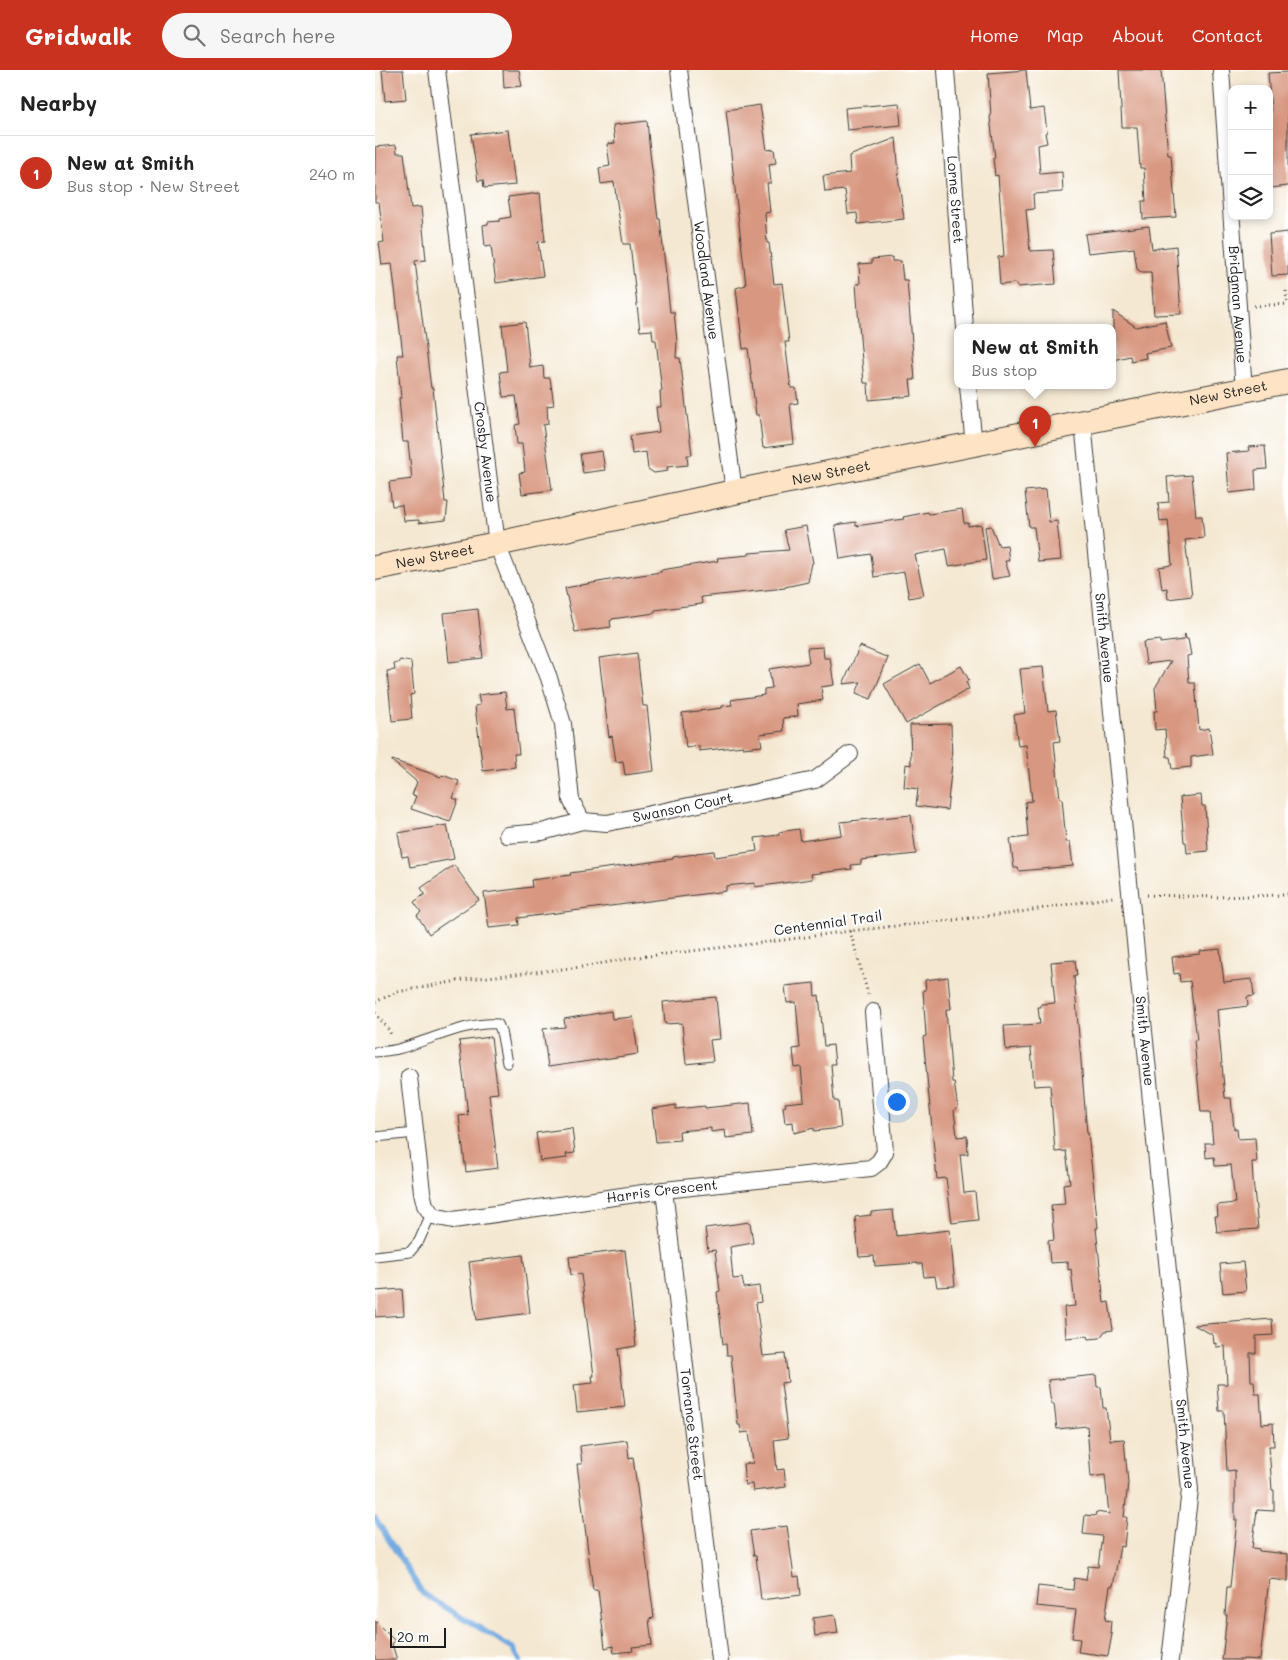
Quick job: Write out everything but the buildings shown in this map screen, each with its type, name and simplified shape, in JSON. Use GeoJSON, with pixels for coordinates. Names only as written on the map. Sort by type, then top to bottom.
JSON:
{"type":"FeatureCollection","features":[{"type":"Feature","properties":{"kind":"main road","name":"New Street"},"geometry":{"type":"LineString","coordinates":[[375,568],[497,544],[734,492],[1288,381]]}},
{"type":"Feature","properties":{"kind":"street","name":"Crosby Avenue"},"geometry":{"type":"LineString","coordinates":[[437,70],[497,544],[549,678],[563,724],[571,800],[583,821]]}},
{"type":"Feature","properties":{"kind":"street","name":"Woodland Avenue"},"geometry":{"type":"LineString","coordinates":[[679,70],[734,492]]}},
{"type":"Feature","properties":{"kind":"street","name":"Lorne Street"},"geometry":{"type":"LineString","coordinates":[[946,70],[965,324]]}},
{"type":"Feature","properties":{"kind":"street","name":"Bridgman Avenue"},"geometry":{"type":"LineString","coordinates":[[1221,70],[1244,390]]}},
{"type":"Feature","properties":{"kind":"street"},"geometry":{"type":"LineString","coordinates":[[968,389],[974,445]]}},
{"type":"Feature","properties":{"kind":"street","name":"Smith Avenue"},"geometry":{"type":"LineString","coordinates":[[1083,423],[1190,1490],[1170,1660]]}},
{"type":"Feature","properties":{"kind":"street","name":"Swanson Court"},"geometry":{"type":"LineString","coordinates":[[507,835],[542,832],[583,821],[607,823],[815,780],[850,754]]}},
{"type":"Feature","properties":{"kind":"street","name":"Harris Crescent"},"geometry":{"type":"LineString","coordinates":[[431,1214],[453,1220],[664,1190],[871,1168],[879,1162],[885,1152],[873,1012]]}},
{"type":"Feature","properties":{"kind":"street"},"geometry":{"type":"LineString","coordinates":[[409,1077],[422,1192],[425,1205],[431,1214]]}},
{"type":"Feature","properties":{"kind":"street","name":"Torrance Street"},"geometry":{"type":"LineString","coordinates":[[664,1190],[720,1660]]}},
{"type":"Feature","properties":{"kind":"lane"},"geometry":{"type":"LineString","coordinates":[[375,1052],[397,1049],[450,1032],[488,1023],[498,1024],[507,1063]]}},
{"type":"Feature","properties":{"kind":"lane"},"geometry":{"type":"LineString","coordinates":[[375,1137],[415,1133]]}},
{"type":"Feature","properties":{"kind":"lane"},"geometry":{"type":"LineString","coordinates":[[375,1256],[410,1252],[419,1241],[431,1214]]}},
{"type":"Feature","properties":{"kind":"path"},"geometry":{"type":"LineString","coordinates":[[1238,307],[1287,304],[1286,291]]}},
{"type":"Feature","properties":{"kind":"path","name":"Centennial Trail"},"geometry":{"type":"LineString","coordinates":[[375,1002],[397,992],[469,979],[582,967],[631,958],[850,931],[1007,914],[1109,897],[1130,895],[1215,897],[1288,894]]}},
{"type":"Feature","properties":{"kind":"path"},"geometry":{"type":"LineString","coordinates":[[850,931],[873,1012]]}},
{"type":"Feature","properties":{"kind":"waterway"},"geometry":{"type":"LineString","coordinates":[[375,1518],[423,1594],[513,1648],[520,1660]]}},
{"type":"Feature","properties":{"kind":"place","name":"New at Smith"},"geometry":{"type":"Point","coordinates":[1035,447]}}]}
